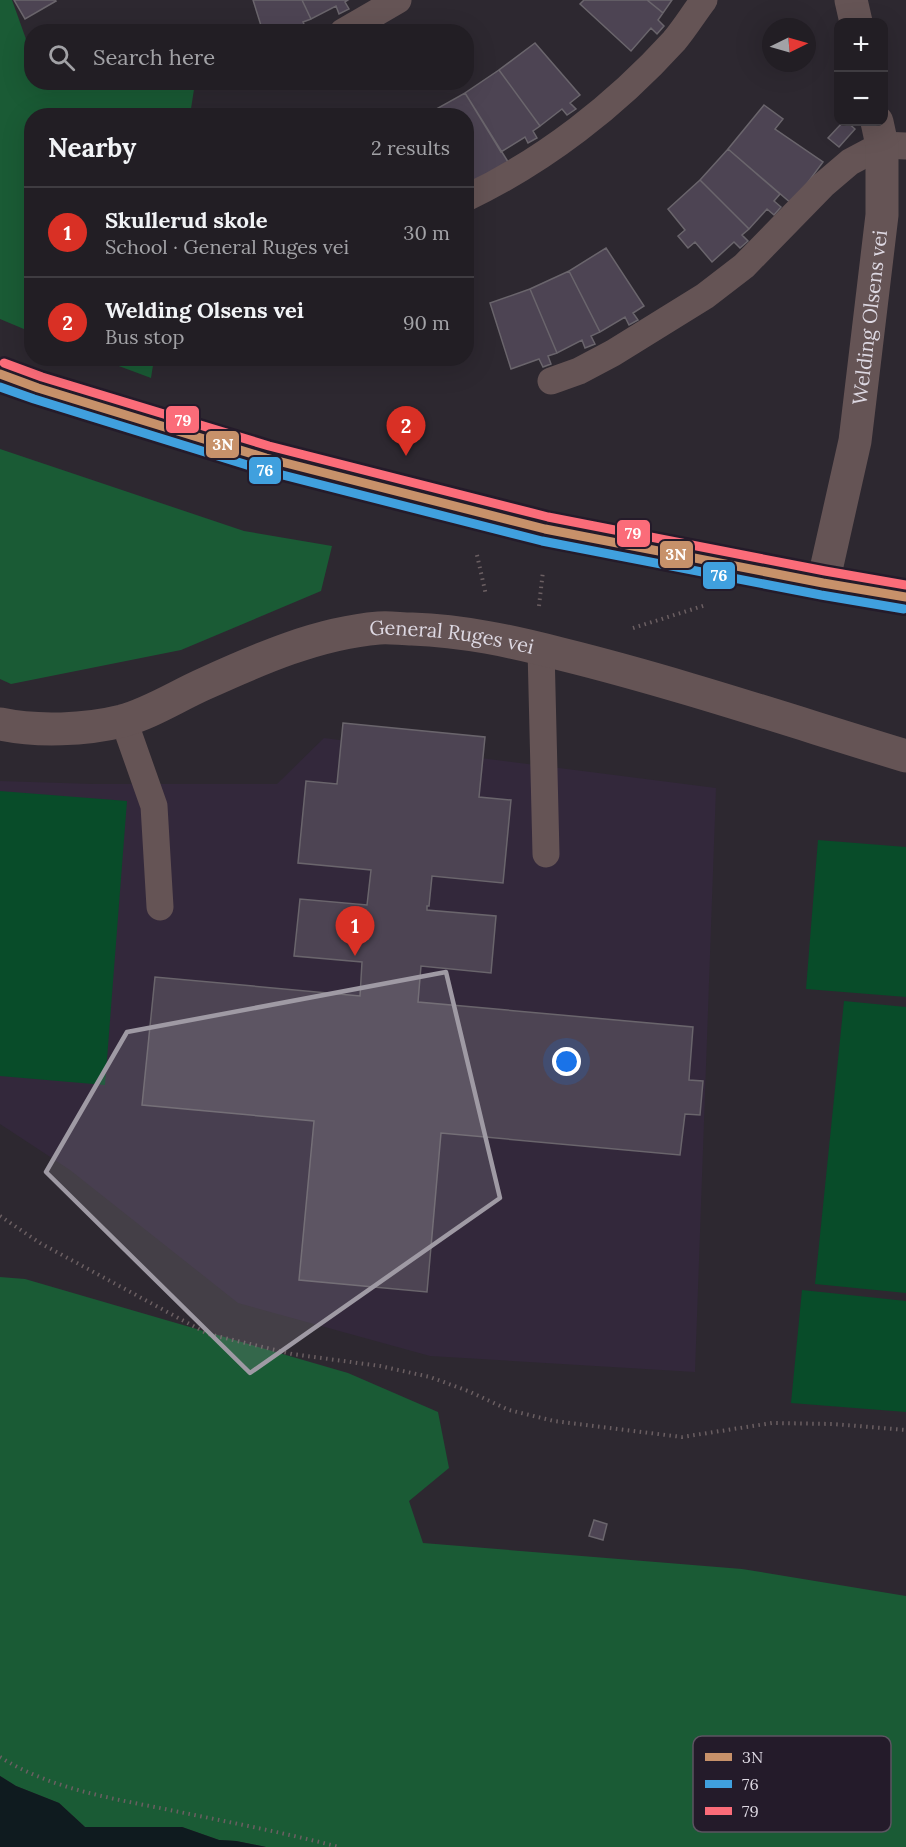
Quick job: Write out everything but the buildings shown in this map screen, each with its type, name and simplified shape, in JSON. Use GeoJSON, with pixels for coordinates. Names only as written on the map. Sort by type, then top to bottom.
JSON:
{"type":"FeatureCollection","features":[{"type":"Feature","properties":{"kind":"main road"},"geometry":{"type":"LineString","coordinates":[[0,374],[38,388],[266,458],[545,529],[823,584],[906,597]]}},
{"type":"Feature","properties":{"kind":"street"},"geometry":{"type":"LineString","coordinates":[[851,0],[855,18]]}},
{"type":"Feature","properties":{"kind":"street","name":"Welding Olsens vei"},"geometry":{"type":"LineString","coordinates":[[823,584],[855,441],[882,215],[888,137]]}},
{"type":"Feature","properties":{"kind":"street","name":"General Ruges vei"},"geometry":{"type":"LineString","coordinates":[[0,724],[56,729],[123,721],[271,656],[327,636],[380,628],[436,630],[497,638],[674,684],[906,756]]}},
{"type":"Feature","properties":{"kind":"lane"},"geometry":{"type":"LineString","coordinates":[[357,24],[398,0]]}},
{"type":"Feature","properties":{"kind":"lane"},"geometry":{"type":"LineString","coordinates":[[474,194],[501,182],[545,153],[636,80],[675,39],[704,0]]}},
{"type":"Feature","properties":{"kind":"lane"},"geometry":{"type":"LineString","coordinates":[[551,381],[579,371],[612,353],[705,296],[744,267],[823,185],[850,162],[888,137]]}},
{"type":"Feature","properties":{"kind":"lane"},"geometry":{"type":"LineString","coordinates":[[541,649],[546,854]]}},
{"type":"Feature","properties":{"kind":"lane"},"geometry":{"type":"LineString","coordinates":[[123,721],[154,806],[160,907]]}},
{"type":"Feature","properties":{"kind":"path"},"geometry":{"type":"LineString","coordinates":[[581,659],[595,639],[670,618],[706,605]]}},
{"type":"Feature","properties":{"kind":"path"},"geometry":{"type":"LineString","coordinates":[[0,1216],[40,1243],[208,1334],[292,1354],[380,1366],[430,1377],[509,1410],[554,1421],[681,1437],[772,1423],[833,1424],[906,1430]]}},
{"type":"Feature","properties":{"kind":"path"},"geometry":{"type":"LineString","coordinates":[[0,1757],[15,1767],[64,1786],[113,1799],[339,1847]]}},
{"type":"Feature","properties":{"kind":"highlighted area"},"geometry":{"type":"Polygon","coordinates":[[[446,972],[500,1198],[250,1373],[46,1172],[127,1032],[446,972]]]}},
{"type":"Feature","properties":{"kind":"shaded area"},"geometry":{"type":"Polygon","coordinates":[[[324,738],[716,788],[695,1372],[430,1356],[238,1303],[70,1170],[0,1124],[0,781],[93,784],[277,784],[324,738]]]}},
{"type":"Feature","properties":{"kind":"shaded area"},"geometry":{"type":"Polygon","coordinates":[[[0,1776],[16,1786],[59,1803],[85,1827],[182,1827],[219,1840],[266,1847],[0,1847],[0,1776]]]}},
{"type":"Feature","properties":{"kind":"green space"},"geometry":{"type":"Polygon","coordinates":[[[0,0],[12,0],[24,33],[24,90],[194,90],[191,108],[24,108],[24,329],[0,319],[0,0]]]}},
{"type":"Feature","properties":{"kind":"green space"},"geometry":{"type":"Polygon","coordinates":[[[119,366],[153,366],[151,378],[119,366]]]}},
{"type":"Feature","properties":{"kind":"green space"},"geometry":{"type":"Polygon","coordinates":[[[0,449],[244,531],[332,546],[321,591],[181,650],[11,684],[0,679],[0,449]]]}},
{"type":"Feature","properties":{"kind":"green space"},"geometry":{"type":"Polygon","coordinates":[[[0,791],[127,801],[105,1085],[0,1076],[0,791]]]}},
{"type":"Feature","properties":{"kind":"green space"},"geometry":{"type":"Polygon","coordinates":[[[818,840],[906,847],[906,997],[806,989],[818,840]]]}},
{"type":"Feature","properties":{"kind":"green space"},"geometry":{"type":"Polygon","coordinates":[[[844,1001],[906,1007],[906,1293],[815,1284],[844,1001]]]}},
{"type":"Feature","properties":{"kind":"green space"},"geometry":{"type":"Polygon","coordinates":[[[0,1277],[25,1279],[348,1373],[438,1412],[449,1468],[409,1501],[423,1543],[742,1569],[906,1596],[906,1847],[266,1847],[219,1840],[182,1827],[85,1827],[59,1803],[16,1786],[0,1776],[0,1277]]]}},
{"type":"Feature","properties":{"kind":"green space"},"geometry":{"type":"Polygon","coordinates":[[[802,1290],[906,1301],[906,1412],[791,1403],[802,1290]]]}},
{"type":"Feature","properties":{"kind":"transit line","name":"79"},"geometry":{"type":"LineString","coordinates":[[4,363],[42,377],[269,446],[548,517],[906,585]]}},
{"type":"Feature","properties":{"kind":"transit line","name":"3N"},"geometry":{"type":"LineString","coordinates":[[0,374],[38,388],[266,458],[545,529],[906,597]]}},
{"type":"Feature","properties":{"kind":"transit line","name":"76"},"geometry":{"type":"LineString","coordinates":[[0,387],[263,470],[542,541],[904,609]]}},
{"type":"Feature","properties":{"kind":"place","name":"Welding Olsens vei"},"geometry":{"type":"Point","coordinates":[406,456]}},
{"type":"Feature","properties":{"kind":"place","name":"Skullerud skole"},"geometry":{"type":"Point","coordinates":[355,956]}}]}
